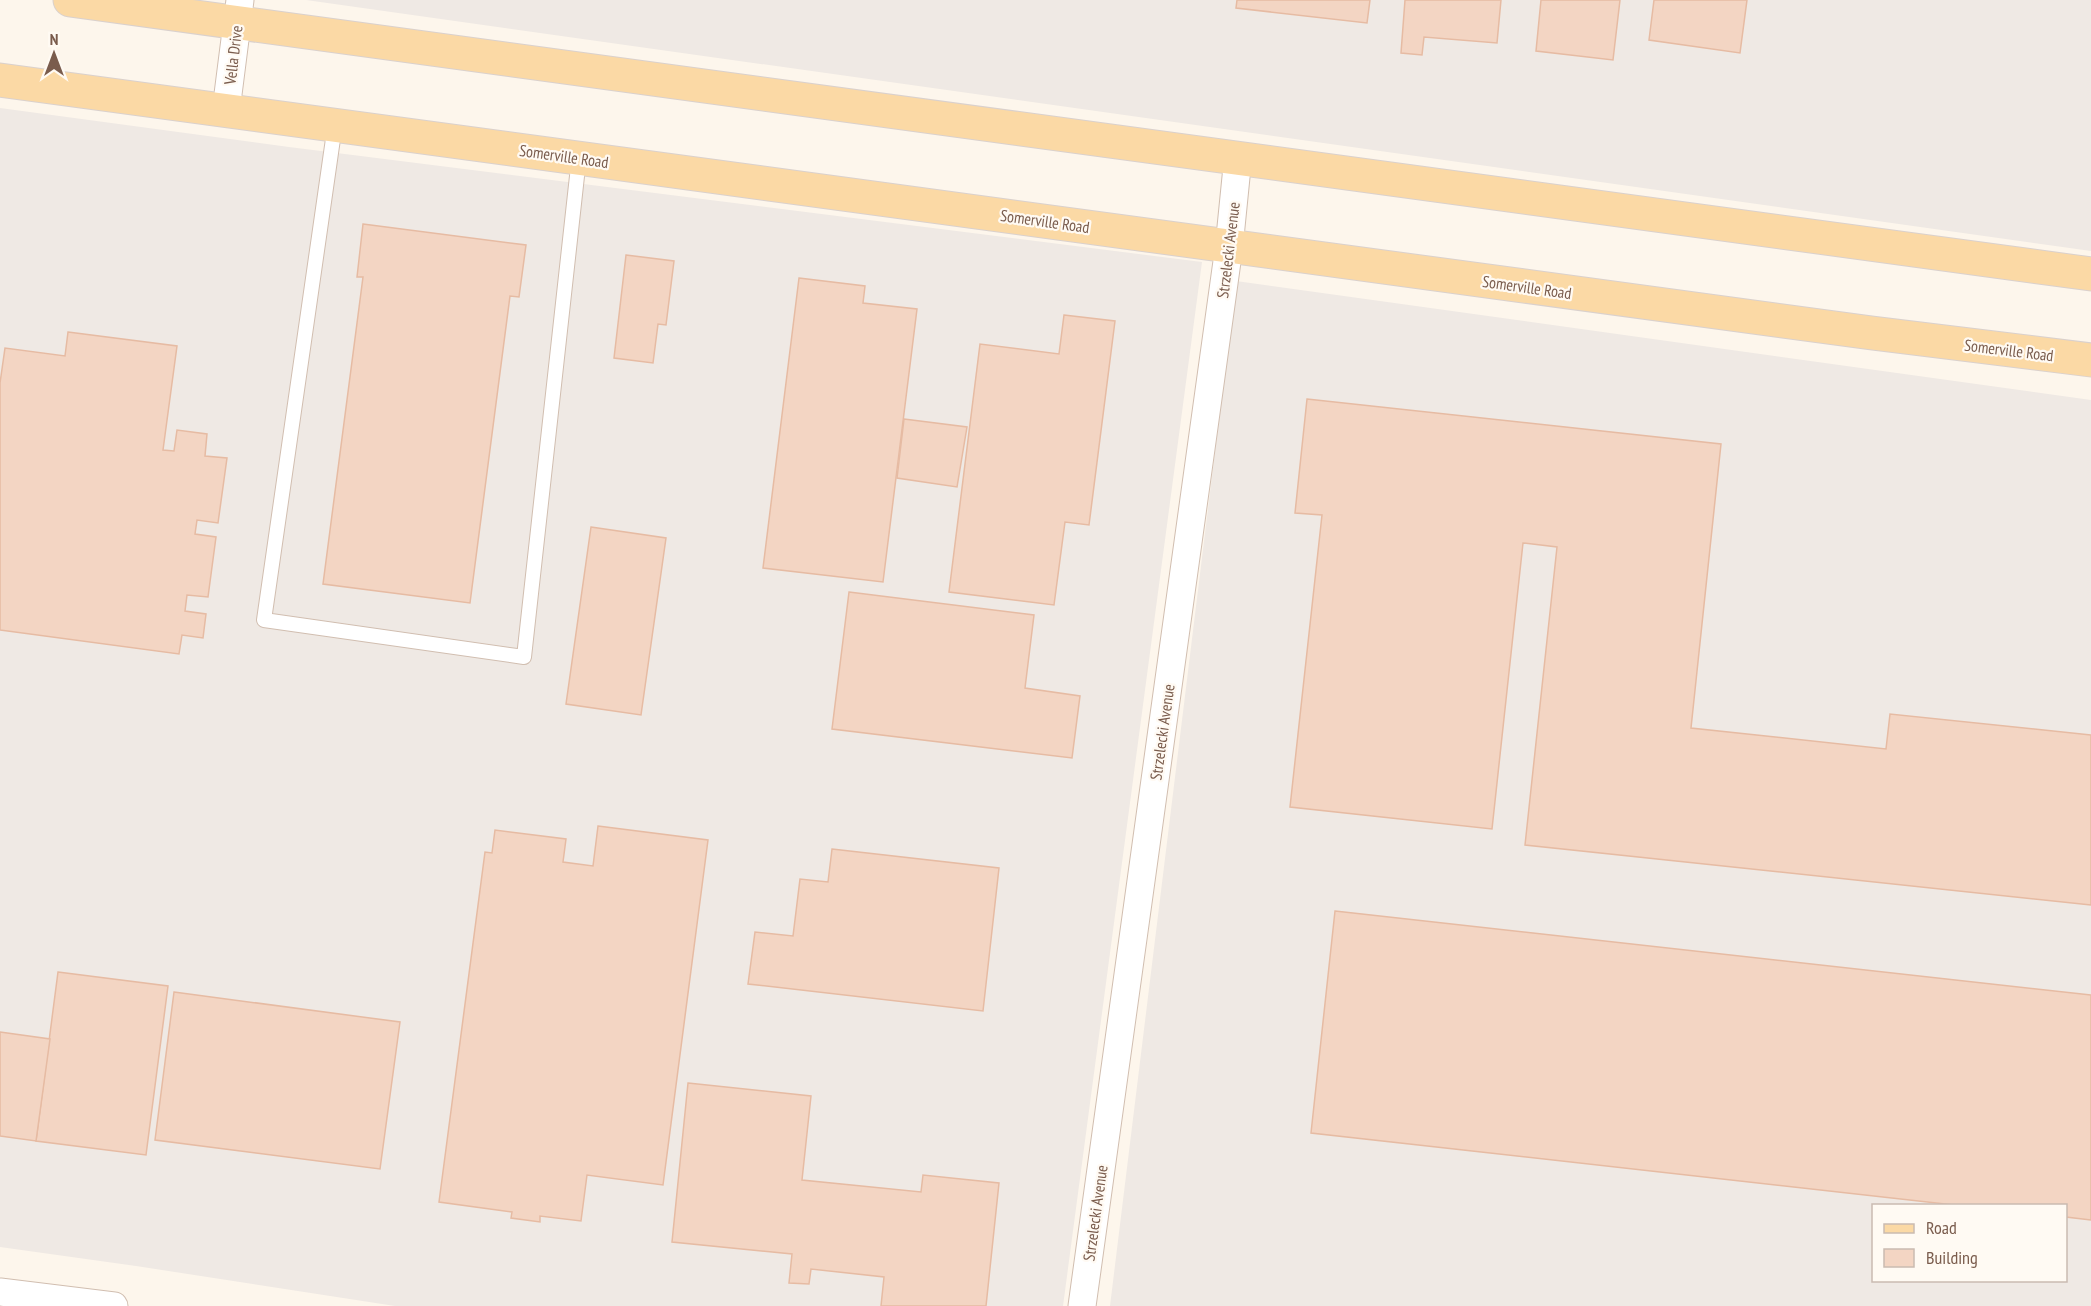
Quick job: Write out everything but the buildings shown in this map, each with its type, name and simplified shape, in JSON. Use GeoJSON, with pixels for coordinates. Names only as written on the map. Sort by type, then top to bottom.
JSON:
{"type":"FeatureCollection","features":[{"type":"Feature","properties":{"kind":"main road"},"geometry":{"type":"LineString","coordinates":[[70,0],[239,11],[1238,157],[2091,274]]}},
{"type":"Feature","properties":{"kind":"main road","name":"Somerville Road"},"geometry":{"type":"LineString","coordinates":[[0,80],[1229,247],[2091,360]]}},
{"type":"Feature","properties":{"kind":"street","name":"Vella Drive"},"geometry":{"type":"LineString","coordinates":[[226,110],[239,11]]}},
{"type":"Feature","properties":{"kind":"street","name":"Strzelecki Avenue"},"geometry":{"type":"LineString","coordinates":[[1082,1306],[1229,247],[1238,157]]}},
{"type":"Feature","properties":{"kind":"street"},"geometry":{"type":"LineString","coordinates":[[0,1292],[114,1306]]}},
{"type":"Feature","properties":{"kind":"lane"},"geometry":{"type":"LineString","coordinates":[[335,125],[264,620],[524,657],[579,158]]}},
{"type":"Feature","properties":{"kind":"shaded area"},"geometry":{"type":"Polygon","coordinates":[[[306,0],[2091,0],[2091,251],[306,0]]]}},
{"type":"Feature","properties":{"kind":"shaded area"},"geometry":{"type":"Polygon","coordinates":[[[0,108],[289,147],[1202,262],[1063,1306],[395,1306],[0,1247],[0,108]]]}},
{"type":"Feature","properties":{"kind":"shaded area"},"geometry":{"type":"Polygon","coordinates":[[[1236,281],[2091,400],[2091,1306],[1110,1306],[1236,281]]]}}]}
